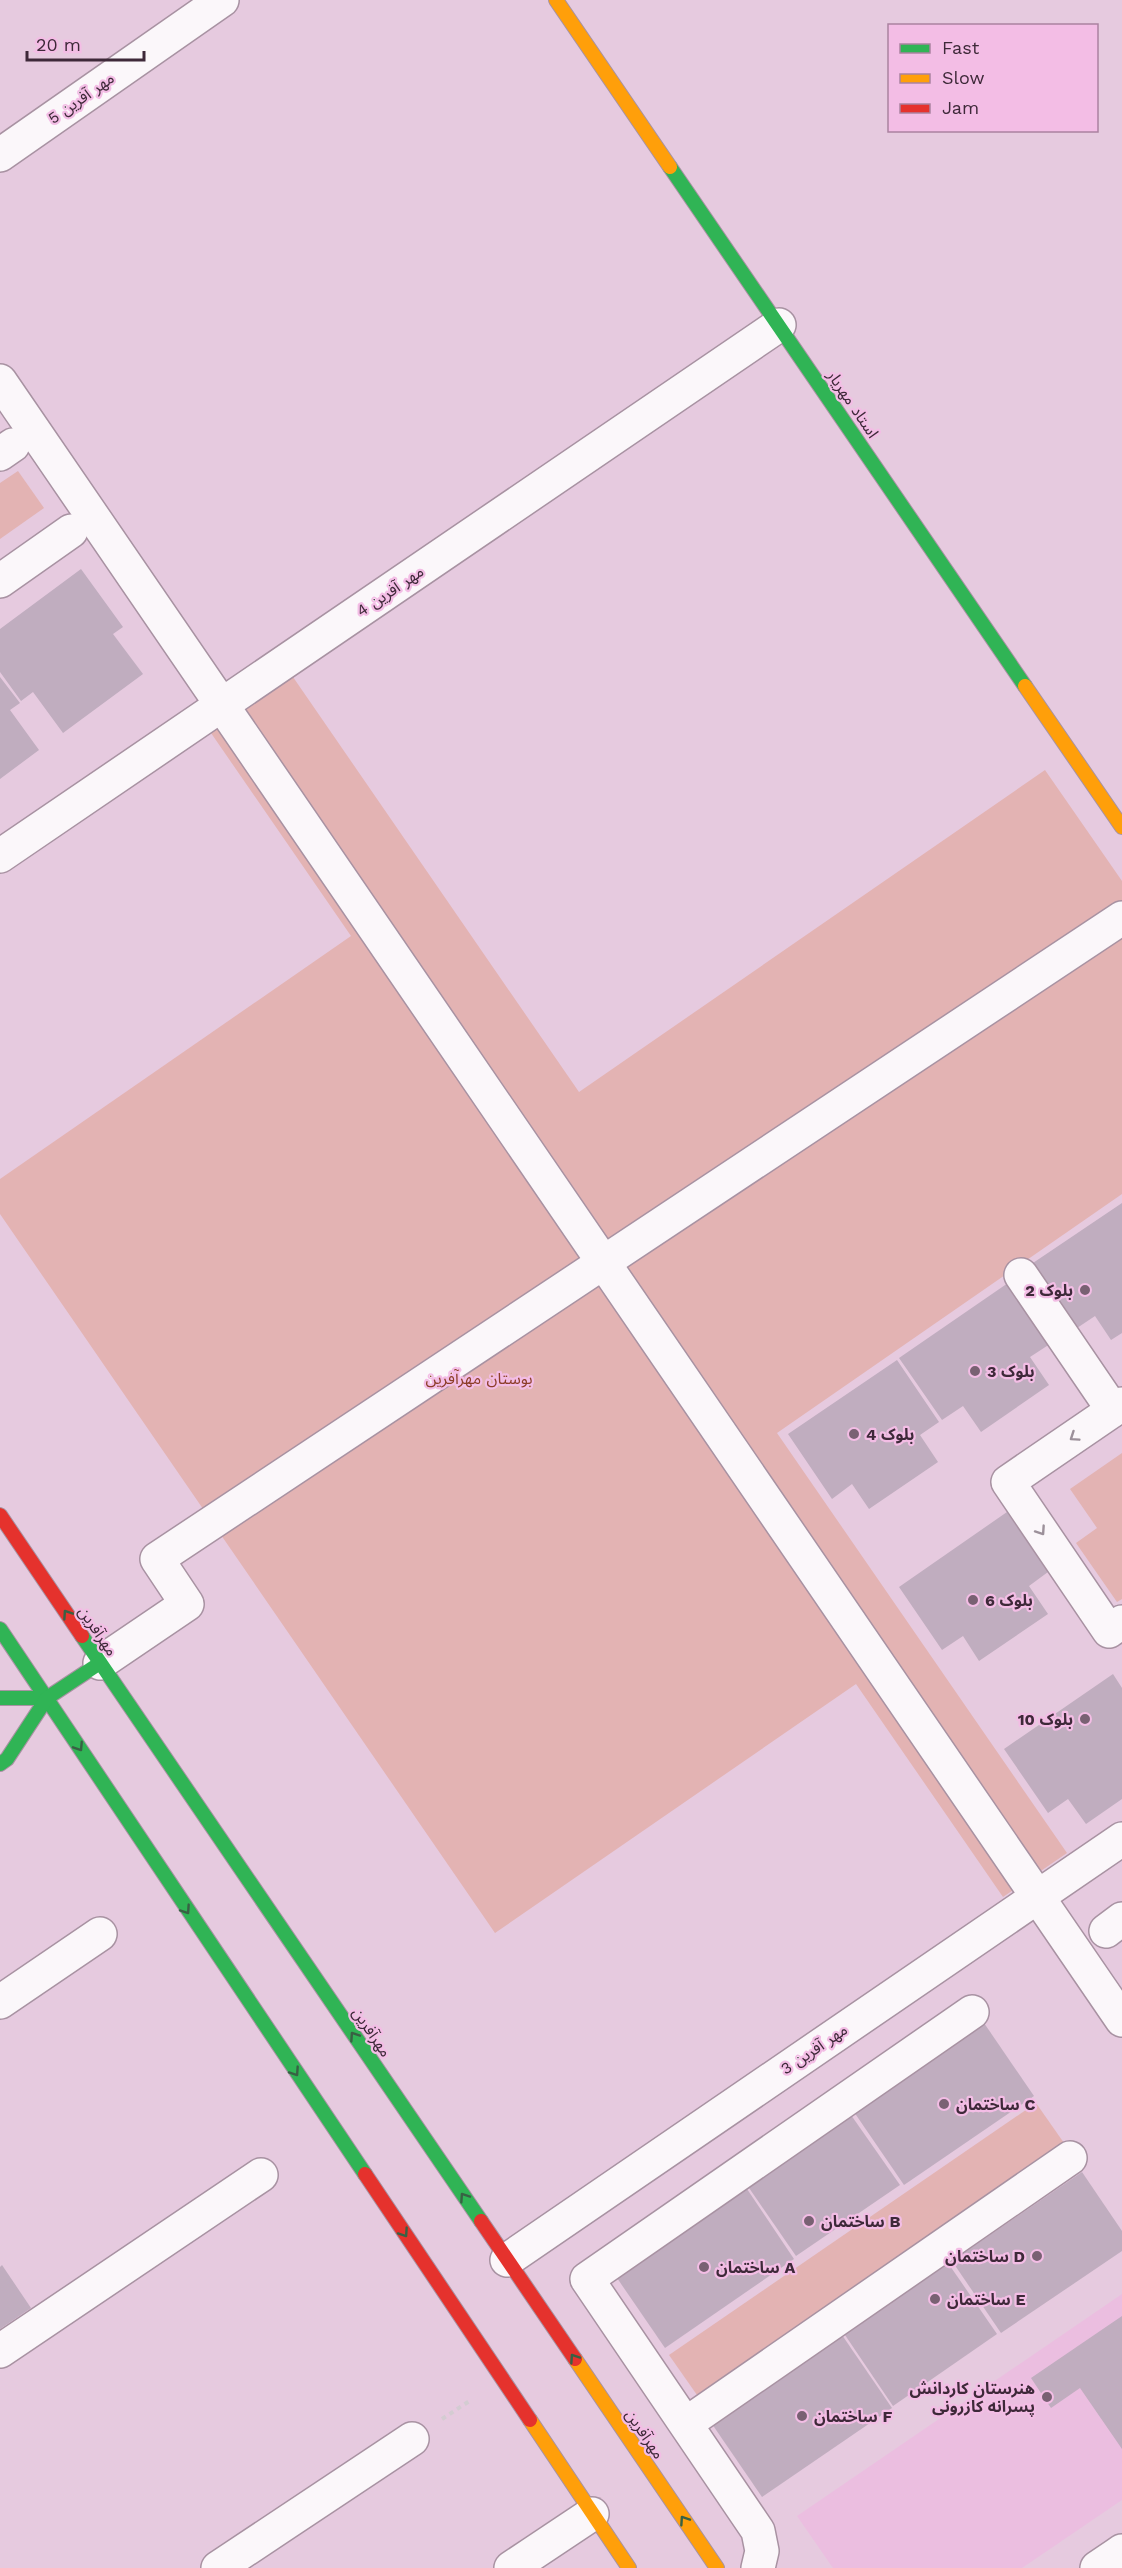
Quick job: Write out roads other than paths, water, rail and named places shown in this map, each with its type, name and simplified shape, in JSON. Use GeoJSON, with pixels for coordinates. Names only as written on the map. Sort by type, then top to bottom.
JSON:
{"type":"FeatureCollection","features":[{"type":"Feature","properties":{"kind":"main road","name":"استاد مهریار"},"geometry":{"type":"LineString","coordinates":[[556,0],[1122,827]]}},
{"type":"Feature","properties":{"kind":"main road","name":"مهرآفرین"},"geometry":{"type":"LineString","coordinates":[[0,1515],[717,2568]]}},
{"type":"Feature","properties":{"kind":"main road"},"geometry":{"type":"LineString","coordinates":[[0,1629],[629,2568]]}},
{"type":"Feature","properties":{"kind":"main road"},"geometry":{"type":"LineString","coordinates":[[0,1764],[7,1760],[47,1698],[99,1663]]}},
{"type":"Feature","properties":{"kind":"main road"},"geometry":{"type":"LineString","coordinates":[[0,1698],[47,1698]]}},
{"type":"Feature","properties":{"kind":"street","name":"مهر آفرین 5"},"geometry":{"type":"LineString","coordinates":[[0,155],[222,0]]}},
{"type":"Feature","properties":{"kind":"street","name":"مهر آفرین 4"},"geometry":{"type":"LineString","coordinates":[[0,856],[779,325]]}},
{"type":"Feature","properties":{"kind":"street"},"geometry":{"type":"LineString","coordinates":[[0,381],[1122,2020]]}},
{"type":"Feature","properties":{"kind":"street"},"geometry":{"type":"LineString","coordinates":[[0,581],[71,531]]}},
{"type":"Feature","properties":{"kind":"street"},"geometry":{"type":"LineString","coordinates":[[99,1663],[187,1604],[157,1559],[1122,918]]}},
{"type":"Feature","properties":{"kind":"street"},"geometry":{"type":"LineString","coordinates":[[1021,1275],[1117,1407],[1008,1482],[1109,1631],[1122,1622]]}},
{"type":"Feature","properties":{"kind":"street","name":"مهر آفرین 3"},"geometry":{"type":"LineString","coordinates":[[507,2260],[1122,1839]]}},
{"type":"Feature","properties":{"kind":"street"},"geometry":{"type":"LineString","coordinates":[[0,2002],[100,1934]]}},
{"type":"Feature","properties":{"kind":"street"},"geometry":{"type":"LineString","coordinates":[[758,2568],[762,2551],[758,2530],[587,2279],[972,2012]]}},
{"type":"Feature","properties":{"kind":"street"},"geometry":{"type":"LineString","coordinates":[[687,2423],[1070,2158]]}},
{"type":"Feature","properties":{"kind":"street"},"geometry":{"type":"LineString","coordinates":[[0,2351],[261,2175]]}},
{"type":"Feature","properties":{"kind":"street"},"geometry":{"type":"LineString","coordinates":[[218,2568],[412,2439]]}},
{"type":"Feature","properties":{"kind":"street"},"geometry":{"type":"LineString","coordinates":[[511,2568],[592,2514]]}},
{"type":"Feature","properties":{"kind":"street"},"geometry":{"type":"LineString","coordinates":[[1097,2568],[1122,2552]]}},
{"type":"Feature","properties":{"kind":"place","name":"بلوک 2"},"geometry":{"type":"Point","coordinates":[1085,1290]}},
{"type":"Feature","properties":{"kind":"place","name":"بلوک 3"},"geometry":{"type":"Point","coordinates":[975,1371]}},
{"type":"Feature","properties":{"kind":"place","name":"بلوک 4"},"geometry":{"type":"Point","coordinates":[854,1434]}},
{"type":"Feature","properties":{"kind":"place","name":"بلوک 6"},"geometry":{"type":"Point","coordinates":[973,1600]}},
{"type":"Feature","properties":{"kind":"place","name":"بلوک 10"},"geometry":{"type":"Point","coordinates":[1085,1719]}},
{"type":"Feature","properties":{"kind":"place","name":"ساختمان C"},"geometry":{"type":"Point","coordinates":[944,2104]}},
{"type":"Feature","properties":{"kind":"place","name":"ساختمان B"},"geometry":{"type":"Point","coordinates":[809,2221]}},
{"type":"Feature","properties":{"kind":"place","name":"ساختمان D"},"geometry":{"type":"Point","coordinates":[1037,2256]}},
{"type":"Feature","properties":{"kind":"place","name":"ساختمان A"},"geometry":{"type":"Point","coordinates":[704,2267]}},
{"type":"Feature","properties":{"kind":"place","name":"ساختمان E"},"geometry":{"type":"Point","coordinates":[935,2299]}},
{"type":"Feature","properties":{"kind":"place","name":"هنرستان کاردانش پسرانه کازرونی"},"geometry":{"type":"Point","coordinates":[1047,2397]}},
{"type":"Feature","properties":{"kind":"place","name":"ساختمان F"},"geometry":{"type":"Point","coordinates":[802,2416]}},
{"type":"Feature","properties":{"kind":"park label","name":"بوستان مهرآفرین"},"geometry":{"type":"Point","coordinates":[479,1378]}}]}
